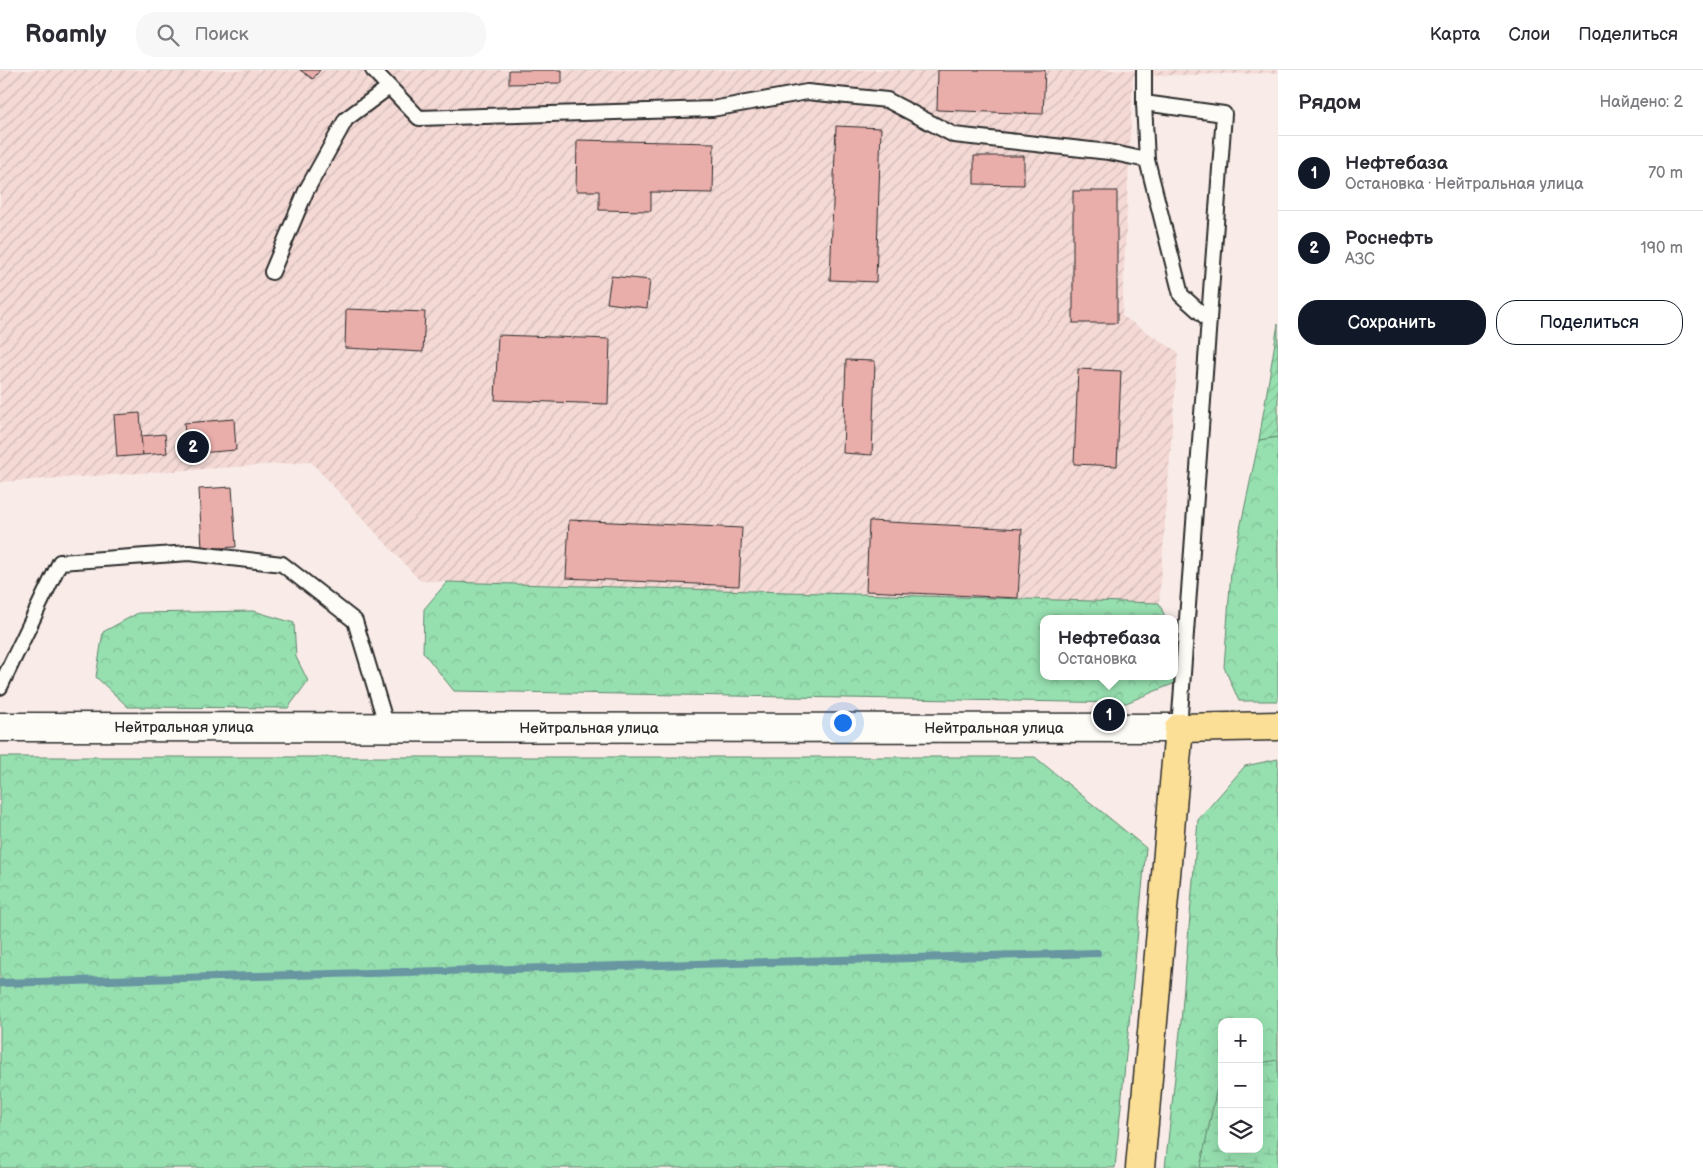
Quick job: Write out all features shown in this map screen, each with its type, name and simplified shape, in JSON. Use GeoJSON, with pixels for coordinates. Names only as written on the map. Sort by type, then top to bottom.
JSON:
{"type":"FeatureCollection","features":[{"type":"Feature","properties":{"kind":"main road","name":"Нейтральная улица"},"geometry":{"type":"LineString","coordinates":[[0,726],[1179,728]]}},
{"type":"Feature","properties":{"kind":"main road"},"geometry":{"type":"LineString","coordinates":[[1140,1168],[1179,728],[1278,726]]}},
{"type":"Feature","properties":{"kind":"lane"},"geometry":{"type":"LineString","coordinates":[[373,70],[418,118],[712,109],[807,92],[887,100],[954,136],[1109,152],[1147,160]]}},
{"type":"Feature","properties":{"kind":"lane"},"geometry":{"type":"LineString","coordinates":[[1144,70],[1147,160],[1181,295],[1209,320]]}},
{"type":"Feature","properties":{"kind":"lane"},"geometry":{"type":"LineString","coordinates":[[272,272],[306,191],[346,119],[389,87]]}},
{"type":"Feature","properties":{"kind":"lane"},"geometry":{"type":"LineString","coordinates":[[1144,103],[1224,114],[1179,728]]}},
{"type":"Feature","properties":{"kind":"lane"},"geometry":{"type":"LineString","coordinates":[[0,687],[60,562],[189,553],[282,564],[355,622],[388,727]]}},
{"type":"Feature","properties":{"kind":"shaded area"},"geometry":{"type":"Polygon","coordinates":[[[0,70],[1278,70],[1278,73],[1133,76],[1122,316],[1178,352],[1159,603],[420,581],[311,462],[0,482],[0,70]]]}},
{"type":"Feature","properties":{"kind":"green space"},"geometry":{"type":"Polygon","coordinates":[[[1278,324],[1278,437],[1259,440],[1278,324]]]}},
{"type":"Feature","properties":{"kind":"green space"},"geometry":{"type":"Polygon","coordinates":[[[1278,437],[1278,701],[1239,701],[1224,667],[1231,571],[1259,440],[1278,437]]]}},
{"type":"Feature","properties":{"kind":"green space"},"geometry":{"type":"Polygon","coordinates":[[[447,582],[1159,603],[1164,615],[1040,615],[1040,680],[1175,680],[1175,683],[1126,703],[454,691],[423,652],[424,609],[447,582]]]}},
{"type":"Feature","properties":{"kind":"green space"},"geometry":{"type":"Polygon","coordinates":[[[254,611],[294,623],[296,657],[308,681],[288,708],[128,707],[96,677],[103,632],[138,613],[254,611]]]}},
{"type":"Feature","properties":{"kind":"green space"},"geometry":{"type":"Polygon","coordinates":[[[0,757],[1035,757],[1146,848],[1115,1168],[0,1168],[0,757]]]}},
{"type":"Feature","properties":{"kind":"green space"},"geometry":{"type":"Polygon","coordinates":[[[1278,759],[1278,1168],[1165,1168],[1181,1022],[1198,820],[1245,766],[1278,759]]]}},
{"type":"Feature","properties":{"kind":"green space"},"geometry":{"type":"Polygon","coordinates":[[[1278,1060],[1278,1168],[1200,1168],[1218,1083],[1218,1153],[1263,1153],[1263,1062],[1278,1060]]]}},
{"type":"Feature","properties":{"kind":"building"},"geometry":{"type":"Polygon","coordinates":[[[300,70],[320,70],[313,79],[300,70]]]}},
{"type":"Feature","properties":{"kind":"building"},"geometry":{"type":"Polygon","coordinates":[[[509,70],[562,70],[562,83],[509,84],[509,70]]]}},
{"type":"Feature","properties":{"kind":"building"},"geometry":{"type":"Polygon","coordinates":[[[938,70],[1045,70],[1043,114],[937,110],[938,70]]]}},
{"type":"Feature","properties":{"kind":"building"},"geometry":{"type":"Polygon","coordinates":[[[836,126],[881,128],[876,282],[830,280],[836,126]]]}},
{"type":"Feature","properties":{"kind":"building"},"geometry":{"type":"Polygon","coordinates":[[[577,140],[714,143],[713,193],[651,192],[651,211],[599,210],[599,191],[576,191],[577,140]]]}},
{"type":"Feature","properties":{"kind":"building"},"geometry":{"type":"Polygon","coordinates":[[[974,156],[1024,156],[1024,185],[974,184],[974,156]]]}},
{"type":"Feature","properties":{"kind":"building"},"geometry":{"type":"Polygon","coordinates":[[[1073,191],[1117,191],[1117,323],[1073,323],[1073,191]]]}},
{"type":"Feature","properties":{"kind":"building"},"geometry":{"type":"Polygon","coordinates":[[[611,276],[650,280],[647,308],[607,303],[611,276]]]}},
{"type":"Feature","properties":{"kind":"building"},"geometry":{"type":"Polygon","coordinates":[[[346,309],[425,312],[423,352],[345,348],[346,309]]]}},
{"type":"Feature","properties":{"kind":"building"},"geometry":{"type":"Polygon","coordinates":[[[498,335],[610,339],[608,404],[495,400],[498,335]]]}},
{"type":"Feature","properties":{"kind":"building"},"geometry":{"type":"Polygon","coordinates":[[[846,360],[875,361],[872,455],[843,453],[846,360]]]}},
{"type":"Feature","properties":{"kind":"building"},"geometry":{"type":"Polygon","coordinates":[[[1078,369],[1121,371],[1117,466],[1074,464],[1078,369]]]}},
{"type":"Feature","properties":{"kind":"building"},"geometry":{"type":"Polygon","coordinates":[[[140,413],[143,455],[117,457],[114,415],[140,413]]]}},
{"type":"Feature","properties":{"kind":"building"},"geometry":{"type":"Polygon","coordinates":[[[234,419],[236,450],[187,454],[184,423],[234,419]]]}},
{"type":"Feature","properties":{"kind":"building"},"geometry":{"type":"Polygon","coordinates":[[[165,434],[167,453],[143,455],[141,436],[165,434]]]}},
{"type":"Feature","properties":{"kind":"building"},"geometry":{"type":"Polygon","coordinates":[[[232,487],[236,547],[202,549],[199,489],[232,487]]]}},
{"type":"Feature","properties":{"kind":"building"},"geometry":{"type":"Polygon","coordinates":[[[569,520],[742,528],[739,586],[566,578],[569,520]]]}},
{"type":"Feature","properties":{"kind":"building"},"geometry":{"type":"Polygon","coordinates":[[[869,521],[1022,529],[1018,598],[866,591],[869,521]]]}},
{"type":"Feature","properties":{"kind":"waterway"},"geometry":{"type":"LineString","coordinates":[[0,983],[1097,953]]}},
{"type":"Feature","properties":{"kind":"place","name":"Роснефть"},"geometry":{"type":"Point","coordinates":[193,447]}},
{"type":"Feature","properties":{"kind":"place","name":"Нефтебаза"},"geometry":{"type":"Point","coordinates":[1109,715]}}]}
